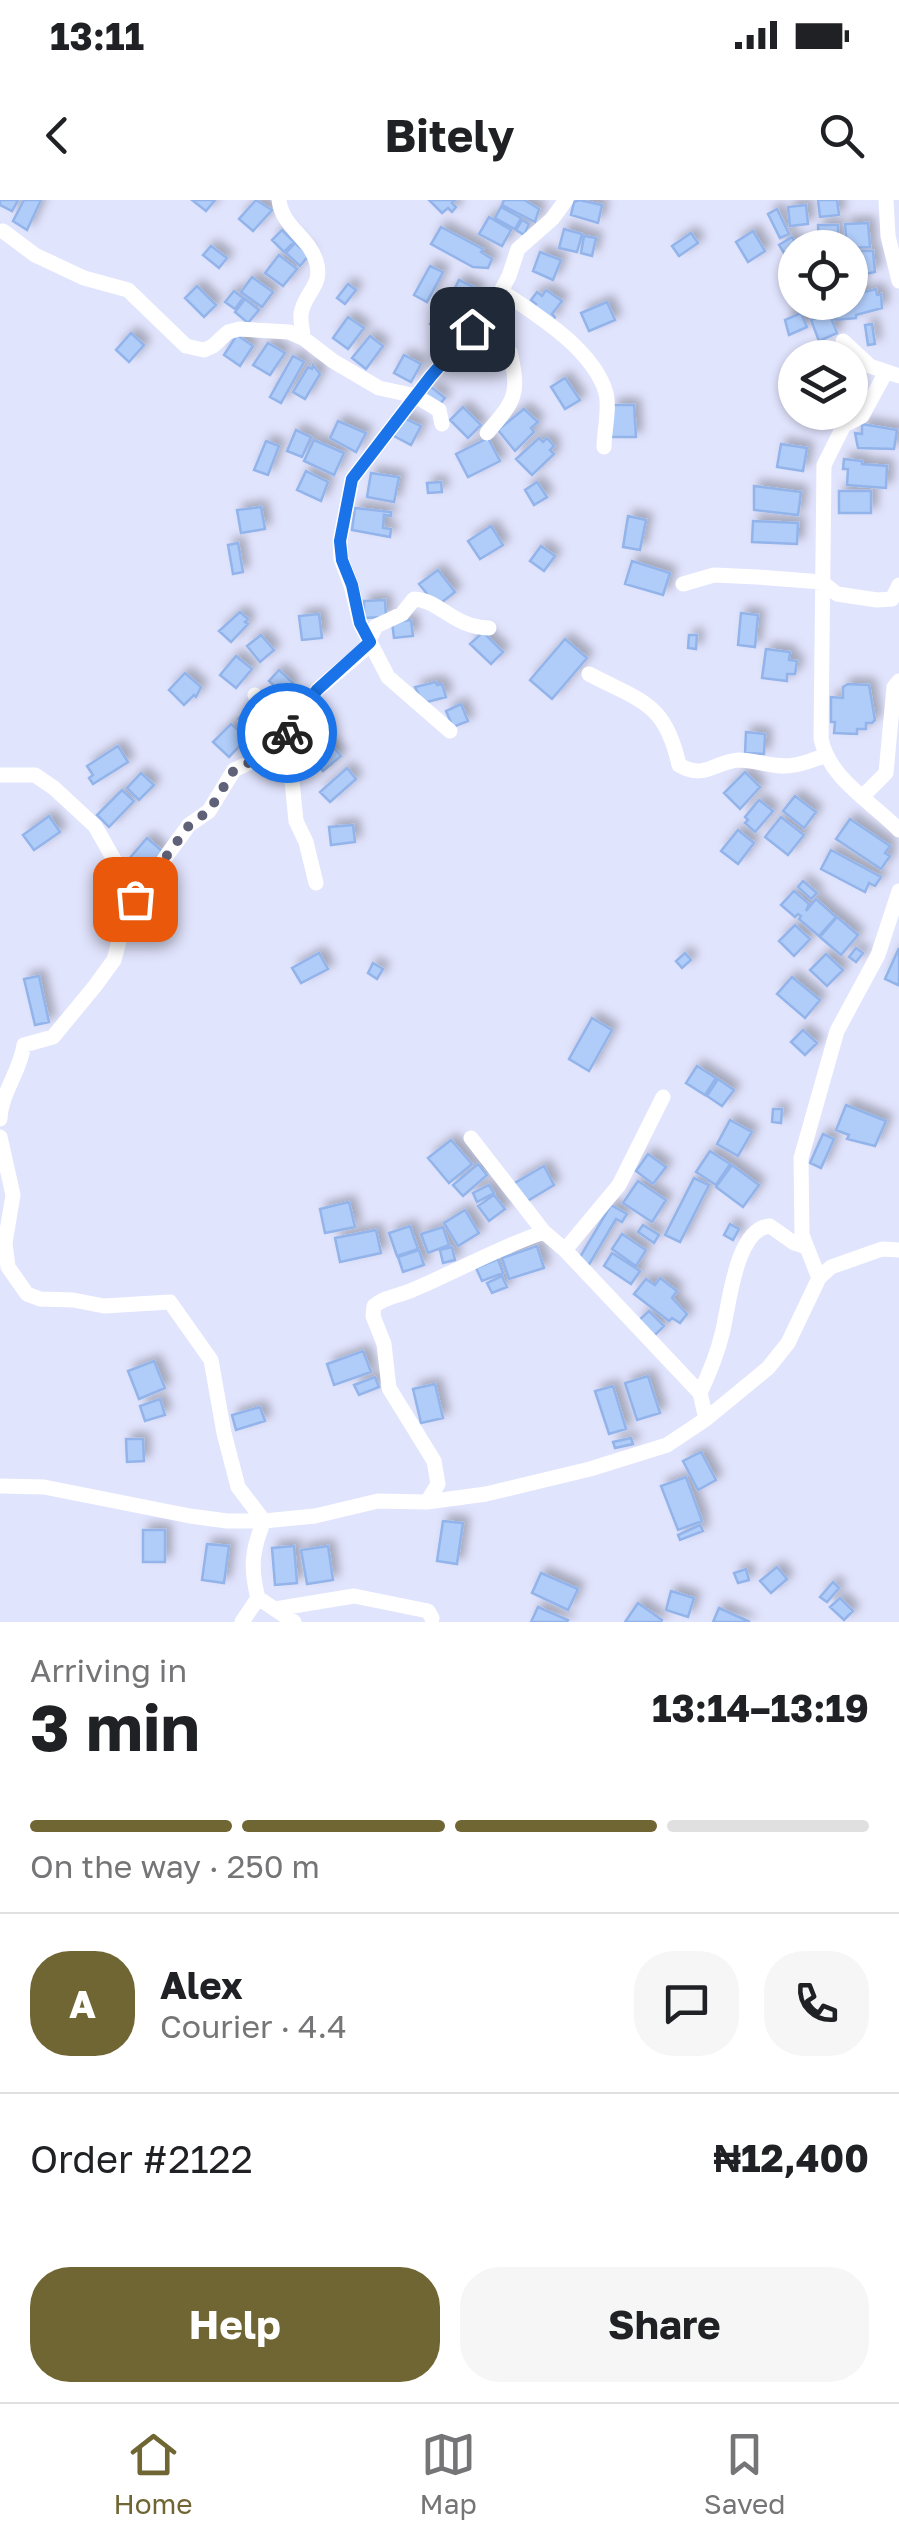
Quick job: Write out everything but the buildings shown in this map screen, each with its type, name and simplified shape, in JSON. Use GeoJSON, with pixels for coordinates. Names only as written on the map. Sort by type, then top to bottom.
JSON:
{"type":"FeatureCollection","features":[{"type":"Feature","properties":{"kind":"street"},"geometry":{"type":"LineString","coordinates":[[279,200],[285,220],[312,252],[318,268],[318,284],[301,311],[303,338]]}},
{"type":"Feature","properties":{"kind":"street"},"geometry":{"type":"LineString","coordinates":[[450,731],[388,677],[360,623],[340,541],[352,479],[416,396],[494,306],[518,248],[552,219],[566,200]]}},
{"type":"Feature","properties":{"kind":"street"},"geometry":{"type":"LineString","coordinates":[[886,200],[888,236],[899,281]]}},
{"type":"Feature","properties":{"kind":"street"},"geometry":{"type":"LineString","coordinates":[[3,231],[13,242],[84,278],[128,290],[186,346],[204,350],[228,332],[239,329],[289,332],[380,388],[416,396],[438,410],[442,424]]}},
{"type":"Feature","properties":{"kind":"street"},"geometry":{"type":"LineString","coordinates":[[502,290],[566,339],[596,374],[606,394],[604,447]]}},
{"type":"Feature","properties":{"kind":"street"},"geometry":{"type":"LineString","coordinates":[[487,434],[510,405],[518,383],[510,352],[500,346],[494,335],[494,306]]}},
{"type":"Feature","properties":{"kind":"street"},"geometry":{"type":"LineString","coordinates":[[868,362],[893,374],[862,416],[844,426],[824,465],[821,738],[824,756],[899,830]]}},
{"type":"Feature","properties":{"kind":"street"},"geometry":{"type":"LineString","coordinates":[[683,584],[714,575],[822,582],[837,594],[878,600],[896,592],[899,615]]}},
{"type":"Feature","properties":{"kind":"street"},"geometry":{"type":"LineString","coordinates":[[0,1118],[0,1106],[20,1067],[24,1046],[53,1037],[95,986],[114,960],[126,914],[190,824],[209,811],[234,770],[275,750],[317,690],[370,642],[376,626],[402,614],[414,599],[424,600],[473,628],[489,628]]}},
{"type":"Feature","properties":{"kind":"street"},"geometry":{"type":"LineString","coordinates":[[590,674],[632,695],[661,716],[671,733],[679,765],[692,772],[744,760],[791,766],[824,756]]}},
{"type":"Feature","properties":{"kind":"street"},"geometry":{"type":"LineString","coordinates":[[863,796],[886,774],[894,686],[899,682]]}},
{"type":"Feature","properties":{"kind":"street"},"geometry":{"type":"LineString","coordinates":[[254,695],[270,726],[275,750],[292,781],[296,821],[306,842],[316,883]]}},
{"type":"Feature","properties":{"kind":"street"},"geometry":{"type":"LineString","coordinates":[[0,775],[35,775],[54,788],[95,826],[116,863],[142,890]]}},
{"type":"Feature","properties":{"kind":"street"},"geometry":{"type":"LineString","coordinates":[[818,1278],[800,1217],[801,1158],[838,1031],[894,923],[899,891]]}},
{"type":"Feature","properties":{"kind":"street"},"geometry":{"type":"LineString","coordinates":[[565,1250],[619,1185],[663,1098]]}},
{"type":"Feature","properties":{"kind":"street"},"geometry":{"type":"LineString","coordinates":[[0,1137],[13,1195],[6,1255],[17,1281],[26,1294],[40,1299],[104,1306],[170,1302],[212,1360],[224,1434],[238,1486],[264,1521]]}},
{"type":"Feature","properties":{"kind":"street"},"geometry":{"type":"LineString","coordinates":[[472,1138],[544,1232],[700,1393],[706,1419]]}},
{"type":"Feature","properties":{"kind":"street"},"geometry":{"type":"LineString","coordinates":[[700,1393],[723,1332],[730,1288],[741,1254],[756,1230],[770,1226],[806,1247]]}},
{"type":"Feature","properties":{"kind":"street"},"geometry":{"type":"LineString","coordinates":[[428,1502],[438,1484],[434,1461],[388,1388],[384,1344],[373,1316],[374,1306],[500,1246],[544,1232]]}},
{"type":"Feature","properties":{"kind":"street"},"geometry":{"type":"LineString","coordinates":[[0,1486],[44,1487],[208,1519],[264,1521],[315,1516],[378,1500],[428,1502],[486,1494],[590,1470],[667,1445],[768,1368],[788,1343],[818,1278],[831,1266],[882,1248],[899,1250]]}},
{"type":"Feature","properties":{"kind":"street"},"geometry":{"type":"LineString","coordinates":[[264,1521],[252,1548],[252,1574],[258,1598],[294,1622]]}},
{"type":"Feature","properties":{"kind":"street"},"geometry":{"type":"LineString","coordinates":[[275,1609],[354,1596],[428,1612],[432,1618]]}},
{"type":"Feature","properties":{"kind":"street"},"geometry":{"type":"LineString","coordinates":[[242,1622],[258,1598]]}},
{"type":"Feature","properties":{"kind":"way so far"},"geometry":{"type":"LineString","coordinates":[[135,899],[190,824],[209,811],[234,770],[275,750],[287,733]]}},
{"type":"Feature","properties":{"kind":"route"},"geometry":{"type":"LineString","coordinates":[[287,733],[317,690],[370,642],[360,623],[342,560],[340,541],[352,479],[472,329]]}}]}
